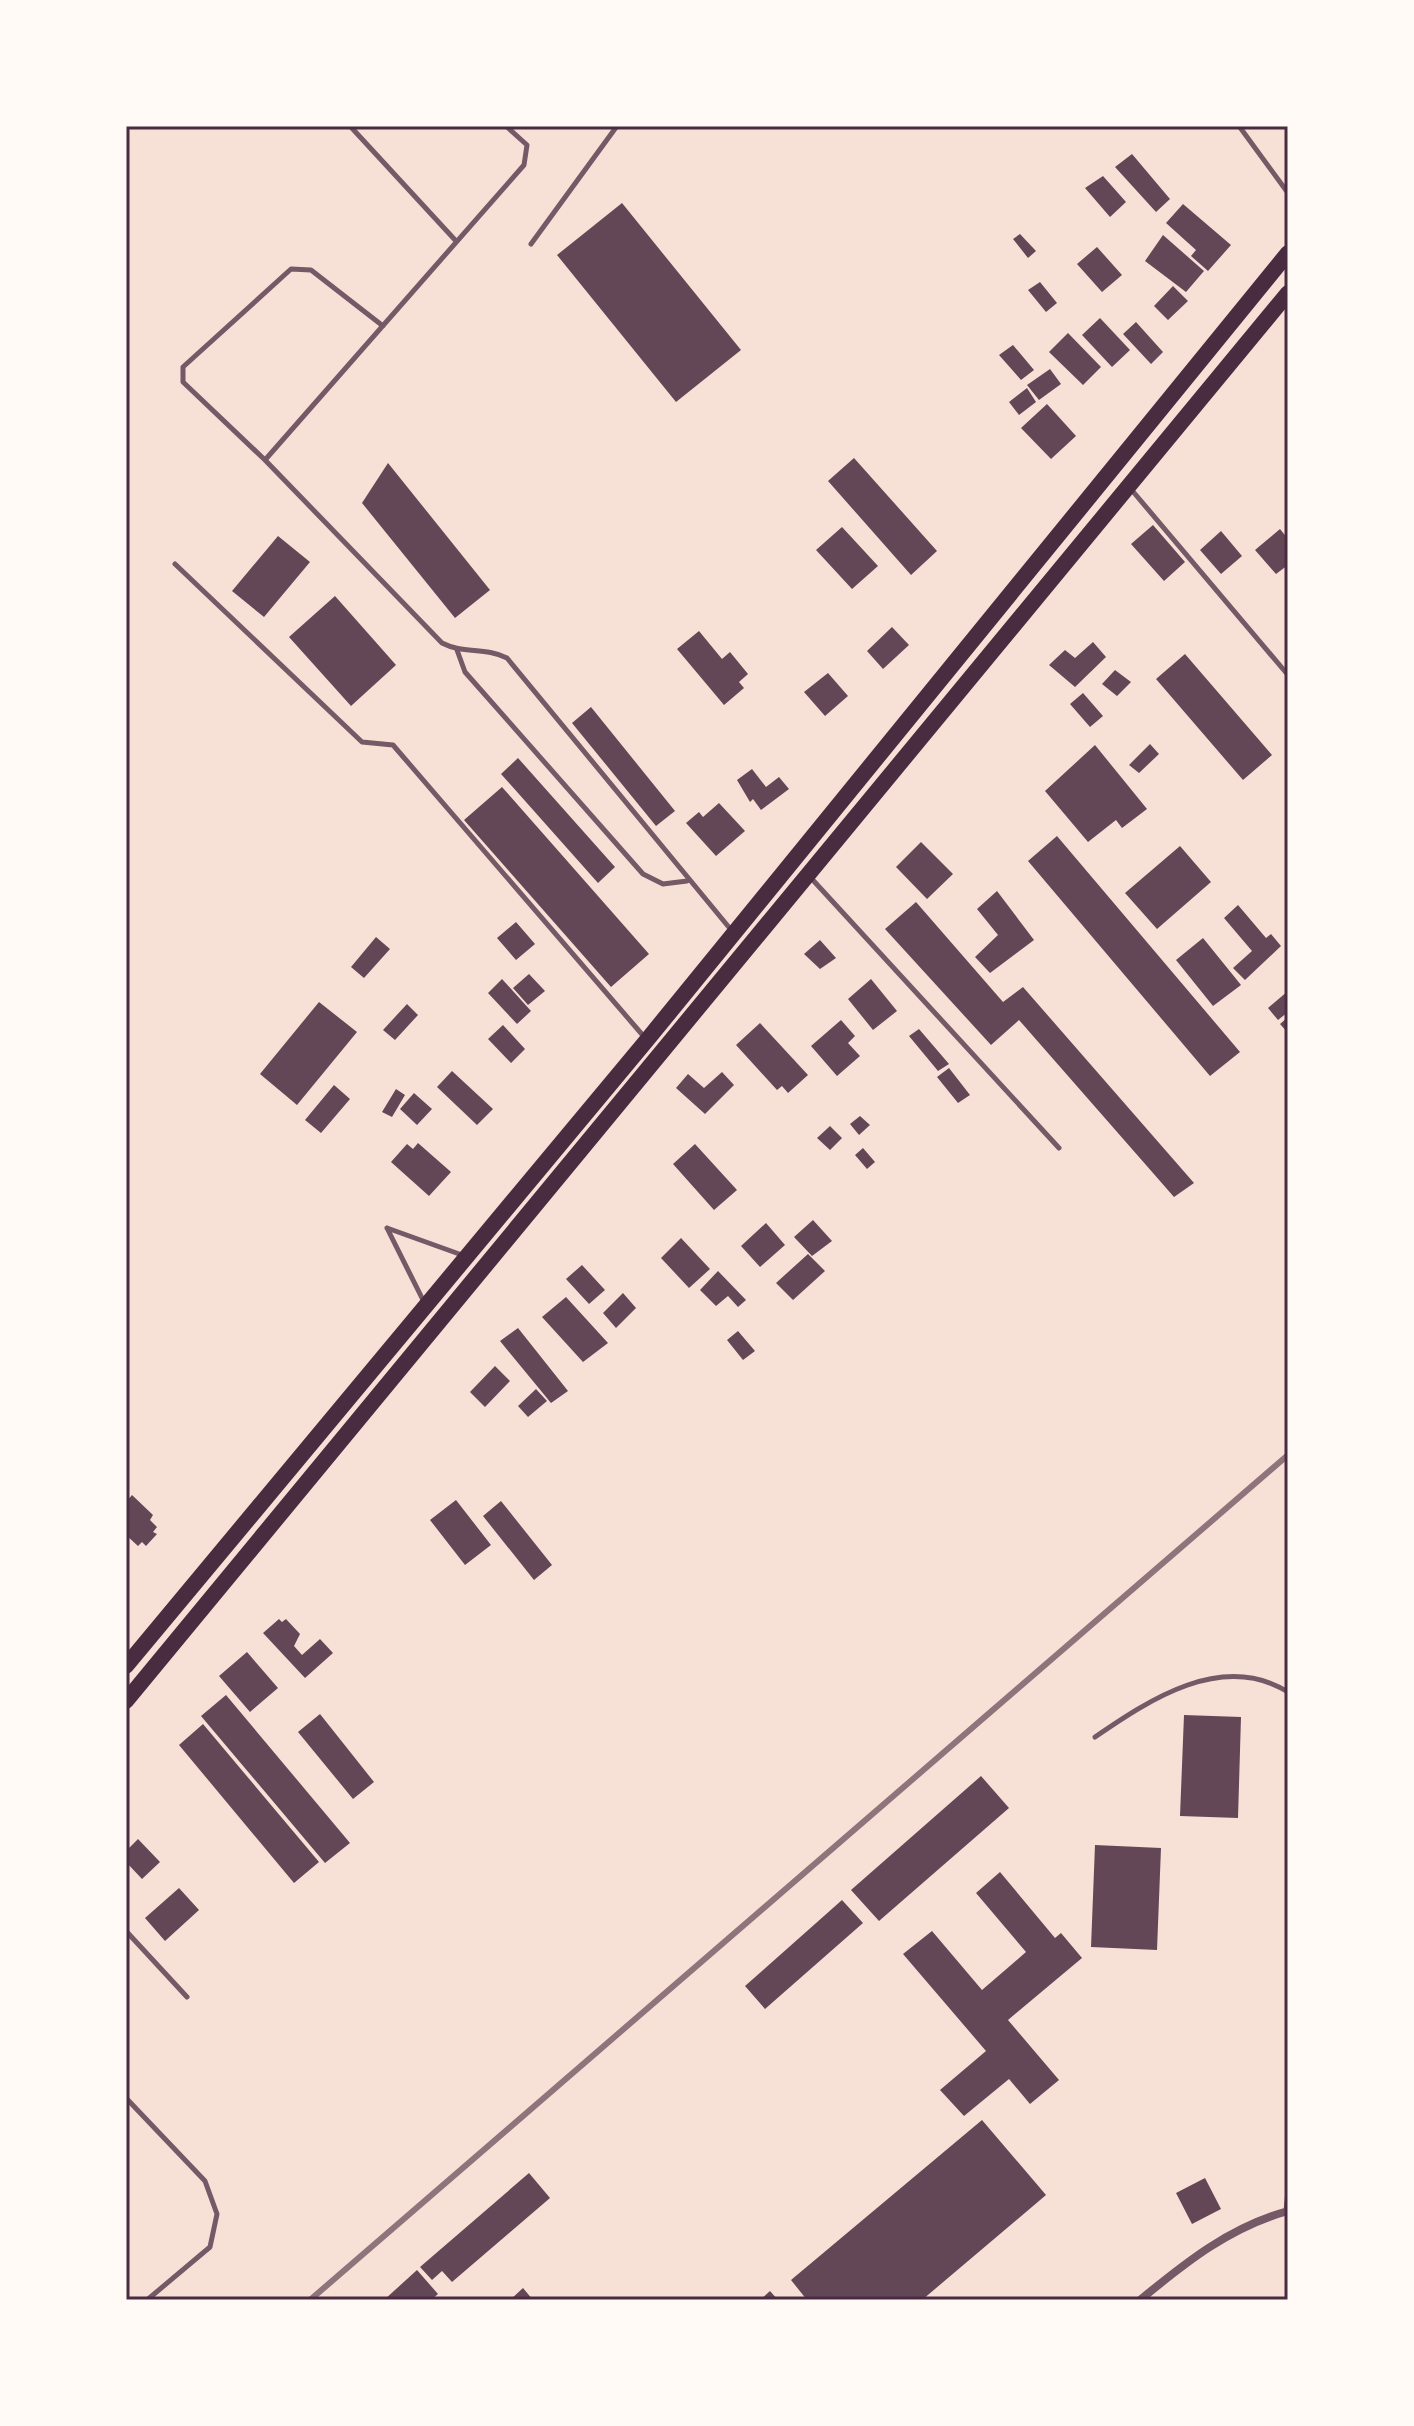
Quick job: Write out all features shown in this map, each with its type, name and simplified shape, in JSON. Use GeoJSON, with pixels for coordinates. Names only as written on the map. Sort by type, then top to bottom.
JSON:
{"type":"FeatureCollection","features":[{"type":"Feature","properties":{"kind":"main road"},"geometry":{"type":"LineString","coordinates":[[126,1666],[647,1040],[1288,253]]}},
{"type":"Feature","properties":{"kind":"main road"},"geometry":{"type":"LineString","coordinates":[[126,1701],[810,876],[1288,293]]}},
{"type":"Feature","properties":{"kind":"street"},"geometry":{"type":"LineString","coordinates":[[1140,2300],[1193,2256],[1241,2226],[1287,2211]]}},
{"type":"Feature","properties":{"kind":"lane"},"geometry":{"type":"LineString","coordinates":[[350,126],[456,241]]}},
{"type":"Feature","properties":{"kind":"lane"},"geometry":{"type":"LineString","coordinates":[[265,460],[527,156],[527,145],[506,126]]}},
{"type":"Feature","properties":{"kind":"lane"},"geometry":{"type":"LineString","coordinates":[[531,244],[617,126]]}},
{"type":"Feature","properties":{"kind":"lane"},"geometry":{"type":"LineString","coordinates":[[1239,126],[1288,193]]}},
{"type":"Feature","properties":{"kind":"lane"},"geometry":{"type":"LineString","coordinates":[[383,326],[311,270],[291,269],[183,367],[183,382],[265,460],[442,643],[457,650],[489,649],[507,658],[734,933]]}},
{"type":"Feature","properties":{"kind":"lane"},"geometry":{"type":"LineString","coordinates":[[1130,487],[1288,675]]}},
{"type":"Feature","properties":{"kind":"lane"},"geometry":{"type":"LineString","coordinates":[[175,564],[362,742],[393,745],[647,1040]]}},
{"type":"Feature","properties":{"kind":"lane"},"geometry":{"type":"LineString","coordinates":[[457,650],[465,672],[643,874],[663,884],[688,881]]}},
{"type":"Feature","properties":{"kind":"lane"},"geometry":{"type":"LineString","coordinates":[[810,876],[1059,1148]]}},
{"type":"Feature","properties":{"kind":"lane"},"geometry":{"type":"LineString","coordinates":[[426,1306],[387,1228],[467,1257]]}},
{"type":"Feature","properties":{"kind":"lane"},"geometry":{"type":"LineString","coordinates":[[1095,1737],[1130,1713],[1193,1681],[1247,1677],[1288,1692]]}},
{"type":"Feature","properties":{"kind":"lane"},"geometry":{"type":"LineString","coordinates":[[126,1931],[187,1997]]}},
{"type":"Feature","properties":{"kind":"lane"},"geometry":{"type":"LineString","coordinates":[[126,2098],[205,2181],[217,2214],[210,2247],[147,2300]]}},
{"type":"Feature","properties":{"kind":"lane"},"geometry":{"type":"LineString","coordinates":[[1287,2211],[1288,2191]]}},
{"type":"Feature","properties":{"kind":"building"},"geometry":{"type":"Polygon","coordinates":[[[1132,154],[1170,199],[1156,212],[1115,167],[1132,154]]]}},
{"type":"Feature","properties":{"kind":"building"},"geometry":{"type":"Polygon","coordinates":[[[1103,176],[1126,202],[1110,217],[1085,188],[1103,176]]]}},
{"type":"Feature","properties":{"kind":"building"},"geometry":{"type":"Polygon","coordinates":[[[622,203],[741,350],[676,402],[557,255],[622,203]]]}},
{"type":"Feature","properties":{"kind":"building"},"geometry":{"type":"Polygon","coordinates":[[[1183,204],[1231,245],[1208,271],[1191,256],[1196,250],[1166,223],[1183,204]]]}},
{"type":"Feature","properties":{"kind":"building"},"geometry":{"type":"Polygon","coordinates":[[[1020,234],[1036,251],[1028,258],[1013,239],[1020,234]]]}},
{"type":"Feature","properties":{"kind":"building"},"geometry":{"type":"Polygon","coordinates":[[[1163,235],[1204,271],[1186,292],[1145,261],[1163,235]]]}},
{"type":"Feature","properties":{"kind":"building"},"geometry":{"type":"Polygon","coordinates":[[[1097,247],[1122,275],[1102,292],[1077,264],[1097,247]]]}},
{"type":"Feature","properties":{"kind":"building"},"geometry":{"type":"Polygon","coordinates":[[[1040,282],[1057,303],[1046,312],[1028,290],[1040,282]]]}},
{"type":"Feature","properties":{"kind":"building"},"geometry":{"type":"Polygon","coordinates":[[[1173,286],[1188,301],[1168,320],[1154,306],[1173,286]]]}},
{"type":"Feature","properties":{"kind":"building"},"geometry":{"type":"Polygon","coordinates":[[[1100,318],[1130,350],[1112,367],[1082,335],[1100,318]]]}},
{"type":"Feature","properties":{"kind":"building"},"geometry":{"type":"Polygon","coordinates":[[[1136,322],[1163,352],[1151,364],[1123,334],[1136,322]]]}},
{"type":"Feature","properties":{"kind":"building"},"geometry":{"type":"Polygon","coordinates":[[[1068,333],[1101,367],[1083,385],[1049,352],[1068,333]]]}},
{"type":"Feature","properties":{"kind":"building"},"geometry":{"type":"Polygon","coordinates":[[[1013,345],[1034,370],[1021,380],[999,355],[1013,345]]]}},
{"type":"Feature","properties":{"kind":"building"},"geometry":{"type":"Polygon","coordinates":[[[1050,369],[1061,384],[1039,400],[1027,385],[1050,369]]]}},
{"type":"Feature","properties":{"kind":"building"},"geometry":{"type":"Polygon","coordinates":[[[1027,388],[1036,402],[1019,415],[1009,402],[1027,388]]]}},
{"type":"Feature","properties":{"kind":"building"},"geometry":{"type":"Polygon","coordinates":[[[1047,404],[1076,436],[1051,459],[1021,428],[1047,404]]]}},
{"type":"Feature","properties":{"kind":"building"},"geometry":{"type":"Polygon","coordinates":[[[854,458],[937,551],[911,575],[828,481],[854,458]]]}},
{"type":"Feature","properties":{"kind":"building"},"geometry":{"type":"Polygon","coordinates":[[[388,463],[490,590],[455,618],[362,503],[388,463]]]}},
{"type":"Feature","properties":{"kind":"building"},"geometry":{"type":"Polygon","coordinates":[[[1153,525],[1185,562],[1164,581],[1131,544],[1153,525]]]}},
{"type":"Feature","properties":{"kind":"building"},"geometry":{"type":"Polygon","coordinates":[[[842,527],[878,566],[852,589],[816,550],[842,527]]]}},
{"type":"Feature","properties":{"kind":"building"},"geometry":{"type":"Polygon","coordinates":[[[1280,529],[1288,539],[1288,565],[1276,574],[1255,550],[1280,529]]]}},
{"type":"Feature","properties":{"kind":"building"},"geometry":{"type":"Polygon","coordinates":[[[1221,531],[1242,556],[1221,574],[1200,550],[1221,531]]]}},
{"type":"Feature","properties":{"kind":"building"},"geometry":{"type":"Polygon","coordinates":[[[278,536],[310,562],[264,617],[232,591],[278,536]]]}},
{"type":"Feature","properties":{"kind":"building"},"geometry":{"type":"Polygon","coordinates":[[[335,596],[396,665],[351,706],[289,637],[335,596]]]}},
{"type":"Feature","properties":{"kind":"building"},"geometry":{"type":"Polygon","coordinates":[[[892,627],[909,645],[883,669],[867,651],[892,627]]]}},
{"type":"Feature","properties":{"kind":"building"},"geometry":{"type":"Polygon","coordinates":[[[699,631],[722,659],[730,652],[748,674],[739,682],[744,688],[724,705],[677,649],[699,631]]]}},
{"type":"Feature","properties":{"kind":"building"},"geometry":{"type":"Polygon","coordinates":[[[1093,642],[1106,657],[1075,687],[1049,665],[1065,650],[1075,658],[1093,642]]]}},
{"type":"Feature","properties":{"kind":"building"},"geometry":{"type":"Polygon","coordinates":[[[1185,654],[1272,755],[1243,780],[1156,679],[1185,654]]]}},
{"type":"Feature","properties":{"kind":"building"},"geometry":{"type":"Polygon","coordinates":[[[1115,670],[1131,682],[1117,696],[1102,684],[1115,670]]]}},
{"type":"Feature","properties":{"kind":"building"},"geometry":{"type":"Polygon","coordinates":[[[828,673],[848,696],[825,716],[804,692],[828,673]]]}},
{"type":"Feature","properties":{"kind":"building"},"geometry":{"type":"Polygon","coordinates":[[[1083,693],[1103,716],[1090,727],[1070,704],[1083,693]]]}},
{"type":"Feature","properties":{"kind":"building"},"geometry":{"type":"Polygon","coordinates":[[[591,707],[675,811],[656,826],[572,723],[591,707]]]}},
{"type":"Feature","properties":{"kind":"building"},"geometry":{"type":"Polygon","coordinates":[[[1150,744],[1159,754],[1139,773],[1129,765],[1150,744]]]}},
{"type":"Feature","properties":{"kind":"building"},"geometry":{"type":"Polygon","coordinates":[[[1095,745],[1147,809],[1122,828],[1116,820],[1088,842],[1045,791],[1095,745]]]}},
{"type":"Feature","properties":{"kind":"building"},"geometry":{"type":"Polygon","coordinates":[[[518,758],[615,867],[598,883],[501,774],[518,758]]]}},
{"type":"Feature","properties":{"kind":"building"},"geometry":{"type":"Polygon","coordinates":[[[752,769],[766,787],[779,777],[789,789],[761,810],[753,799],[750,802],[737,780],[752,769]]]}},
{"type":"Feature","properties":{"kind":"building"},"geometry":{"type":"Polygon","coordinates":[[[502,787],[649,954],[611,987],[464,820],[502,787]]]}},
{"type":"Feature","properties":{"kind":"building"},"geometry":{"type":"Polygon","coordinates":[[[719,803],[745,831],[716,856],[686,823],[699,812],[703,817],[719,803]]]}},
{"type":"Feature","properties":{"kind":"building"},"geometry":{"type":"Polygon","coordinates":[[[1057,836],[1240,1052],[1210,1076],[1028,861],[1057,836]]]}},
{"type":"Feature","properties":{"kind":"building"},"geometry":{"type":"Polygon","coordinates":[[[921,842],[953,874],[927,899],[896,867],[921,842]]]}},
{"type":"Feature","properties":{"kind":"building"},"geometry":{"type":"Polygon","coordinates":[[[1180,846],[1211,882],[1157,929],[1125,893],[1180,846]]]}},
{"type":"Feature","properties":{"kind":"building"},"geometry":{"type":"Polygon","coordinates":[[[997,891],[1034,940],[990,973],[975,957],[998,935],[977,909],[997,891]]]}},
{"type":"Feature","properties":{"kind":"building"},"geometry":{"type":"Polygon","coordinates":[[[916,902],[1003,1002],[1023,987],[1194,1183],[1174,1197],[1019,1020],[991,1045],[885,929],[916,902]]]}},
{"type":"Feature","properties":{"kind":"building"},"geometry":{"type":"Polygon","coordinates":[[[1238,905],[1266,938],[1271,934],[1281,946],[1245,980],[1233,968],[1252,951],[1224,918],[1238,905]]]}},
{"type":"Feature","properties":{"kind":"building"},"geometry":{"type":"Polygon","coordinates":[[[516,922],[535,944],[516,960],[497,938],[516,922]]]}},
{"type":"Feature","properties":{"kind":"building"},"geometry":{"type":"Polygon","coordinates":[[[376,937],[390,949],[364,978],[351,967],[376,937]]]}},
{"type":"Feature","properties":{"kind":"building"},"geometry":{"type":"Polygon","coordinates":[[[1203,938],[1241,985],[1213,1006],[1176,960],[1203,938]]]}},
{"type":"Feature","properties":{"kind":"building"},"geometry":{"type":"Polygon","coordinates":[[[820,940],[836,958],[820,969],[804,954],[820,940]]]}},
{"type":"Feature","properties":{"kind":"building"},"geometry":{"type":"Polygon","coordinates":[[[529,974],[545,991],[528,1005],[513,988],[529,974]]]}},
{"type":"Feature","properties":{"kind":"building"},"geometry":{"type":"Polygon","coordinates":[[[502,979],[531,1011],[517,1024],[488,993],[502,979]]]}},
{"type":"Feature","properties":{"kind":"building"},"geometry":{"type":"Polygon","coordinates":[[[871,979],[897,1011],[873,1030],[848,999],[871,979]]]}},
{"type":"Feature","properties":{"kind":"building"},"geometry":{"type":"Polygon","coordinates":[[[1288,991],[1288,1012],[1278,1020],[1268,1008],[1288,991]]]}},
{"type":"Feature","properties":{"kind":"building"},"geometry":{"type":"Polygon","coordinates":[[[319,1002],[357,1032],[297,1105],[260,1074],[319,1002]]]}},
{"type":"Feature","properties":{"kind":"building"},"geometry":{"type":"Polygon","coordinates":[[[407,1004],[418,1015],[395,1040],[383,1030],[407,1004]]]}},
{"type":"Feature","properties":{"kind":"building"},"geometry":{"type":"Polygon","coordinates":[[[1288,1017],[1288,1033],[1280,1024],[1288,1017]]]}},
{"type":"Feature","properties":{"kind":"building"},"geometry":{"type":"Polygon","coordinates":[[[841,1020],[855,1036],[848,1043],[860,1056],[837,1076],[811,1046],[841,1020]]]}},
{"type":"Feature","properties":{"kind":"building"},"geometry":{"type":"Polygon","coordinates":[[[760,1023],[808,1075],[788,1093],[782,1086],[777,1090],[736,1045],[760,1023]]]}},
{"type":"Feature","properties":{"kind":"building"},"geometry":{"type":"Polygon","coordinates":[[[503,1025],[525,1049],[511,1063],[488,1039],[503,1025]]]}},
{"type":"Feature","properties":{"kind":"building"},"geometry":{"type":"Polygon","coordinates":[[[919,1029],[949,1064],[938,1071],[909,1036],[919,1029]]]}},
{"type":"Feature","properties":{"kind":"building"},"geometry":{"type":"Polygon","coordinates":[[[949,1068],[970,1095],[958,1103],[937,1077],[949,1068]]]}},
{"type":"Feature","properties":{"kind":"building"},"geometry":{"type":"Polygon","coordinates":[[[452,1071],[493,1109],[477,1125],[437,1087],[452,1071]]]}},
{"type":"Feature","properties":{"kind":"building"},"geometry":{"type":"Polygon","coordinates":[[[722,1072],[734,1085],[705,1114],[676,1088],[688,1074],[704,1088],[722,1072]]]}},
{"type":"Feature","properties":{"kind":"building"},"geometry":{"type":"Polygon","coordinates":[[[334,1085],[350,1099],[321,1133],[305,1120],[334,1085]]]}},
{"type":"Feature","properties":{"kind":"building"},"geometry":{"type":"Polygon","coordinates":[[[396,1089],[405,1095],[392,1117],[382,1112],[396,1089]]]}},
{"type":"Feature","properties":{"kind":"building"},"geometry":{"type":"Polygon","coordinates":[[[414,1093],[432,1109],[417,1125],[400,1109],[414,1093]]]}},
{"type":"Feature","properties":{"kind":"building"},"geometry":{"type":"Polygon","coordinates":[[[860,1116],[870,1125],[859,1135],[850,1124],[860,1116]]]}},
{"type":"Feature","properties":{"kind":"building"},"geometry":{"type":"Polygon","coordinates":[[[830,1126],[842,1138],[830,1150],[817,1138],[830,1126]]]}},
{"type":"Feature","properties":{"kind":"building"},"geometry":{"type":"Polygon","coordinates":[[[418,1143],[451,1172],[429,1196],[391,1162],[407,1144],[413,1149],[418,1143]]]}},
{"type":"Feature","properties":{"kind":"building"},"geometry":{"type":"Polygon","coordinates":[[[695,1144],[737,1190],[714,1210],[673,1164],[695,1144]]]}},
{"type":"Feature","properties":{"kind":"building"},"geometry":{"type":"Polygon","coordinates":[[[863,1148],[875,1162],[867,1169],[855,1155],[863,1148]]]}},
{"type":"Feature","properties":{"kind":"building"},"geometry":{"type":"Polygon","coordinates":[[[813,1220],[832,1241],[812,1256],[794,1237],[813,1220]]]}},
{"type":"Feature","properties":{"kind":"building"},"geometry":{"type":"Polygon","coordinates":[[[766,1223],[785,1245],[760,1267],[741,1246],[766,1223]]]}},
{"type":"Feature","properties":{"kind":"building"},"geometry":{"type":"Polygon","coordinates":[[[681,1238],[710,1269],[689,1288],[661,1258],[681,1238]]]}},
{"type":"Feature","properties":{"kind":"building"},"geometry":{"type":"Polygon","coordinates":[[[808,1254],[825,1271],[793,1300],[776,1283],[808,1254]]]}},
{"type":"Feature","properties":{"kind":"building"},"geometry":{"type":"Polygon","coordinates":[[[582,1265],[605,1290],[589,1304],[566,1279],[582,1265]]]}},
{"type":"Feature","properties":{"kind":"building"},"geometry":{"type":"Polygon","coordinates":[[[718,1271],[746,1300],[738,1307],[728,1296],[716,1306],[700,1290],[718,1271]]]}},
{"type":"Feature","properties":{"kind":"building"},"geometry":{"type":"Polygon","coordinates":[[[623,1293],[636,1308],[616,1328],[603,1313],[623,1293]]]}},
{"type":"Feature","properties":{"kind":"building"},"geometry":{"type":"Polygon","coordinates":[[[566,1297],[608,1343],[583,1362],[542,1317],[566,1297]]]}},
{"type":"Feature","properties":{"kind":"building"},"geometry":{"type":"Polygon","coordinates":[[[518,1328],[568,1391],[551,1403],[500,1341],[518,1328]]]}},
{"type":"Feature","properties":{"kind":"building"},"geometry":{"type":"Polygon","coordinates":[[[738,1331],[755,1351],[743,1360],[727,1340],[738,1331]]]}},
{"type":"Feature","properties":{"kind":"building"},"geometry":{"type":"Polygon","coordinates":[[[495,1366],[510,1381],[485,1407],[470,1392],[495,1366]]]}},
{"type":"Feature","properties":{"kind":"building"},"geometry":{"type":"Polygon","coordinates":[[[536,1389],[547,1401],[528,1417],[518,1406],[536,1389]]]}},
{"type":"Feature","properties":{"kind":"building"},"geometry":{"type":"Polygon","coordinates":[[[132,1495],[153,1515],[150,1520],[157,1527],[153,1532],[157,1534],[146,1546],[142,1542],[138,1546],[126,1535],[126,1502],[132,1495]]]}},
{"type":"Feature","properties":{"kind":"building"},"geometry":{"type":"Polygon","coordinates":[[[456,1500],[491,1545],[465,1565],[430,1520],[456,1500]]]}},
{"type":"Feature","properties":{"kind":"building"},"geometry":{"type":"Polygon","coordinates":[[[501,1501],[552,1565],[534,1580],[483,1516],[501,1501]]]}},
{"type":"Feature","properties":{"kind":"building"},"geometry":{"type":"Polygon","coordinates":[[[279,1619],[282,1622],[286,1619],[300,1634],[294,1646],[302,1655],[320,1639],[333,1653],[305,1678],[263,1633],[279,1619]]]}},
{"type":"Feature","properties":{"kind":"building"},"geometry":{"type":"Polygon","coordinates":[[[247,1652],[278,1688],[250,1712],[219,1676],[247,1652]]]}},
{"type":"Feature","properties":{"kind":"building"},"geometry":{"type":"Polygon","coordinates":[[[226,1695],[350,1843],[325,1863],[201,1716],[226,1695]]]}},
{"type":"Feature","properties":{"kind":"building"},"geometry":{"type":"Polygon","coordinates":[[[320,1714],[374,1782],[353,1799],[298,1732],[320,1714]]]}},
{"type":"Feature","properties":{"kind":"building"},"geometry":{"type":"Polygon","coordinates":[[[1184,1715],[1241,1717],[1238,1818],[1180,1816],[1184,1715]]]}},
{"type":"Feature","properties":{"kind":"building"},"geometry":{"type":"Polygon","coordinates":[[[203,1724],[319,1862],[294,1883],[179,1745],[203,1724]]]}},
{"type":"Feature","properties":{"kind":"building"},"geometry":{"type":"Polygon","coordinates":[[[981,1776],[1009,1808],[879,1921],[851,1890],[981,1776]]]}},
{"type":"Feature","properties":{"kind":"building"},"geometry":{"type":"Polygon","coordinates":[[[138,1839],[160,1862],[142,1879],[126,1862],[126,1851],[138,1839]]]}},
{"type":"Feature","properties":{"kind":"building"},"geometry":{"type":"Polygon","coordinates":[[[1095,1845],[1161,1848],[1157,1950],[1091,1947],[1095,1845]]]}},
{"type":"Feature","properties":{"kind":"building"},"geometry":{"type":"Polygon","coordinates":[[[1000,1872],[1055,1938],[1061,1933],[1082,1958],[1008,2020],[1059,2080],[1030,2104],[1009,2079],[964,2116],[940,2090],[986,2051],[903,1954],[932,1931],[982,1990],[1026,1952],[976,1893],[1000,1872]]]}},
{"type":"Feature","properties":{"kind":"building"},"geometry":{"type":"Polygon","coordinates":[[[179,1888],[199,1910],[165,1941],[145,1918],[179,1888]]]}},
{"type":"Feature","properties":{"kind":"building"},"geometry":{"type":"Polygon","coordinates":[[[842,1900],[863,1923],[765,2009],[745,1986],[842,1900]]]}},
{"type":"Feature","properties":{"kind":"building"},"geometry":{"type":"Polygon","coordinates":[[[982,2120],[1046,2195],[922,2300],[807,2300],[791,2280],[982,2120]]]}},
{"type":"Feature","properties":{"kind":"building"},"geometry":{"type":"Polygon","coordinates":[[[529,2173],[550,2198],[452,2282],[442,2271],[432,2280],[420,2267],[529,2173]]]}},
{"type":"Feature","properties":{"kind":"building"},"geometry":{"type":"Polygon","coordinates":[[[1205,2178],[1221,2209],[1192,2224],[1176,2193],[1205,2178]]]}},
{"type":"Feature","properties":{"kind":"building"},"geometry":{"type":"Polygon","coordinates":[[[417,2270],[438,2294],[431,2300],[384,2300],[417,2270]]]}},
{"type":"Feature","properties":{"kind":"building"},"geometry":{"type":"Polygon","coordinates":[[[523,2288],[533,2300],[510,2300],[523,2288]]]}},
{"type":"Feature","properties":{"kind":"building"},"geometry":{"type":"Polygon","coordinates":[[[770,2291],[778,2300],[760,2300],[770,2291]]]}},
{"type":"Feature","properties":{"kind":"railway"},"geometry":{"type":"LineString","coordinates":[[310,2300],[1288,1455]]}}]}
